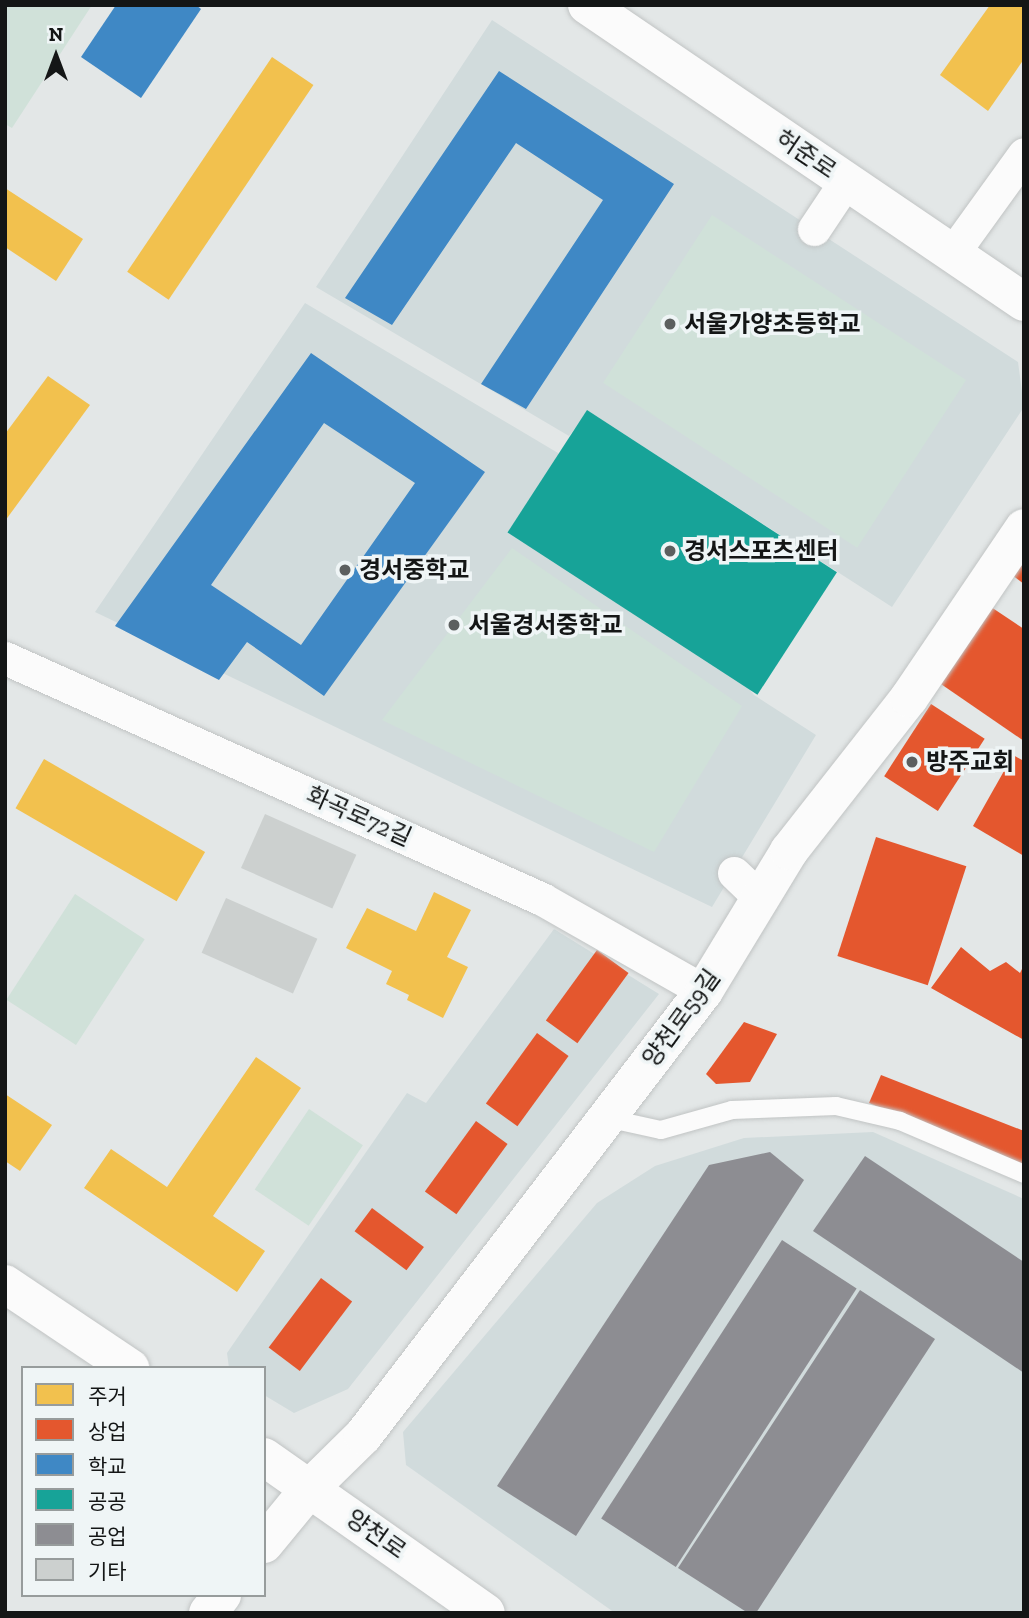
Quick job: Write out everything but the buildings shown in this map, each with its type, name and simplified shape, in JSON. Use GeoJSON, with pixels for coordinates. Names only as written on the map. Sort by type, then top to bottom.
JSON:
{"type":"FeatureCollection","features":[{"type":"Feature","properties":{"kind":"street","name":"허준로"},"geometry":{"type":"LineString","coordinates":[[587,5],[1024,302]]}},
{"type":"Feature","properties":{"kind":"street"},"geometry":{"type":"LineString","coordinates":[[952,254],[1024,155]]}},
{"type":"Feature","properties":{"kind":"street"},"geometry":{"type":"LineString","coordinates":[[814,229],[846,181]]}},
{"type":"Feature","properties":{"kind":"street","name":"양천로59길"},"geometry":{"type":"LineString","coordinates":[[266,1542],[310,1488],[363,1436],[704,991],[789,851],[909,698],[1024,528]]}},
{"type":"Feature","properties":{"kind":"street","name":"화곡로72길"},"geometry":{"type":"LineString","coordinates":[[5,658],[542,899],[704,991]]}},
{"type":"Feature","properties":{"kind":"street"},"geometry":{"type":"LineString","coordinates":[[734,873],[761,899]]}},
{"type":"Feature","properties":{"kind":"street"},"geometry":{"type":"LineString","coordinates":[[5,1284],[127,1366]]}},
{"type":"Feature","properties":{"kind":"street","name":"양천로"},"geometry":{"type":"LineString","coordinates":[[266,1458],[486,1613]]}},
{"type":"Feature","properties":{"kind":"street"},"geometry":{"type":"LineString","coordinates":[[208,1613],[220,1597]]}},
{"type":"Feature","properties":{"kind":"lane"},"geometry":{"type":"LineString","coordinates":[[606,1118],[661,1130],[733,1110],[836,1105],[900,1121],[1024,1174]]}},
{"type":"Feature","properties":{"kind":"shaded area"},"geometry":{"type":"Polygon","coordinates":[[[5,5],[92,5],[12,128],[5,124],[5,5]]]}},
{"type":"Feature","properties":{"kind":"shaded area","name":"서울가양초등학교"},"geometry":{"type":"Polygon","coordinates":[[[492,20],[1018,362],[1024,407],[892,607],[588,411],[569,436],[316,287],[492,20]]]}},
{"type":"Feature","properties":{"kind":"shaded area"},"geometry":{"type":"Polygon","coordinates":[[[712,215],[966,380],[857,548],[603,383],[712,215]]]}},
{"type":"Feature","properties":{"kind":"shaded area","name":"경서중학교"},"geometry":{"type":"Polygon","coordinates":[[[305,303],[558,453],[754,695],[816,735],[712,907],[95,612],[305,303]]]}},
{"type":"Feature","properties":{"kind":"shaded area"},"geometry":{"type":"Polygon","coordinates":[[[512,548],[742,706],[654,852],[382,720],[512,548]]]}},
{"type":"Feature","properties":{"kind":"shaded area"},"geometry":{"type":"Polygon","coordinates":[[[75,894],[145,939],[76,1045],[6,1000],[75,894]]]}},
{"type":"Feature","properties":{"kind":"shaded area"},"geometry":{"type":"Polygon","coordinates":[[[554,929],[659,994],[348,1389],[294,1413],[266,1396],[266,1366],[229,1366],[227,1353],[407,1093],[426,1103],[554,929]]]}},
{"type":"Feature","properties":{"kind":"shaded area"},"geometry":{"type":"Polygon","coordinates":[[[309,1109],[363,1145],[309,1226],[255,1189],[309,1109]]]}},
{"type":"Feature","properties":{"kind":"shaded area"},"geometry":{"type":"Polygon","coordinates":[[[873,1132],[1024,1199],[1024,1613],[615,1613],[406,1465],[403,1432],[597,1203],[655,1166],[744,1138],[873,1132]]]}},
{"type":"Feature","properties":{"kind":"place","name":"서울가양초등학교"},"geometry":{"type":"Point","coordinates":[670,324]}},
{"type":"Feature","properties":{"kind":"place","name":"경서스포츠센터"},"geometry":{"type":"Point","coordinates":[670,551]}},
{"type":"Feature","properties":{"kind":"place","name":"경서중학교"},"geometry":{"type":"Point","coordinates":[345,570]}},
{"type":"Feature","properties":{"kind":"place","name":"서울경서중학교"},"geometry":{"type":"Point","coordinates":[454,625]}},
{"type":"Feature","properties":{"kind":"place","name":"방주교회"},"geometry":{"type":"Point","coordinates":[912,762]}}]}
